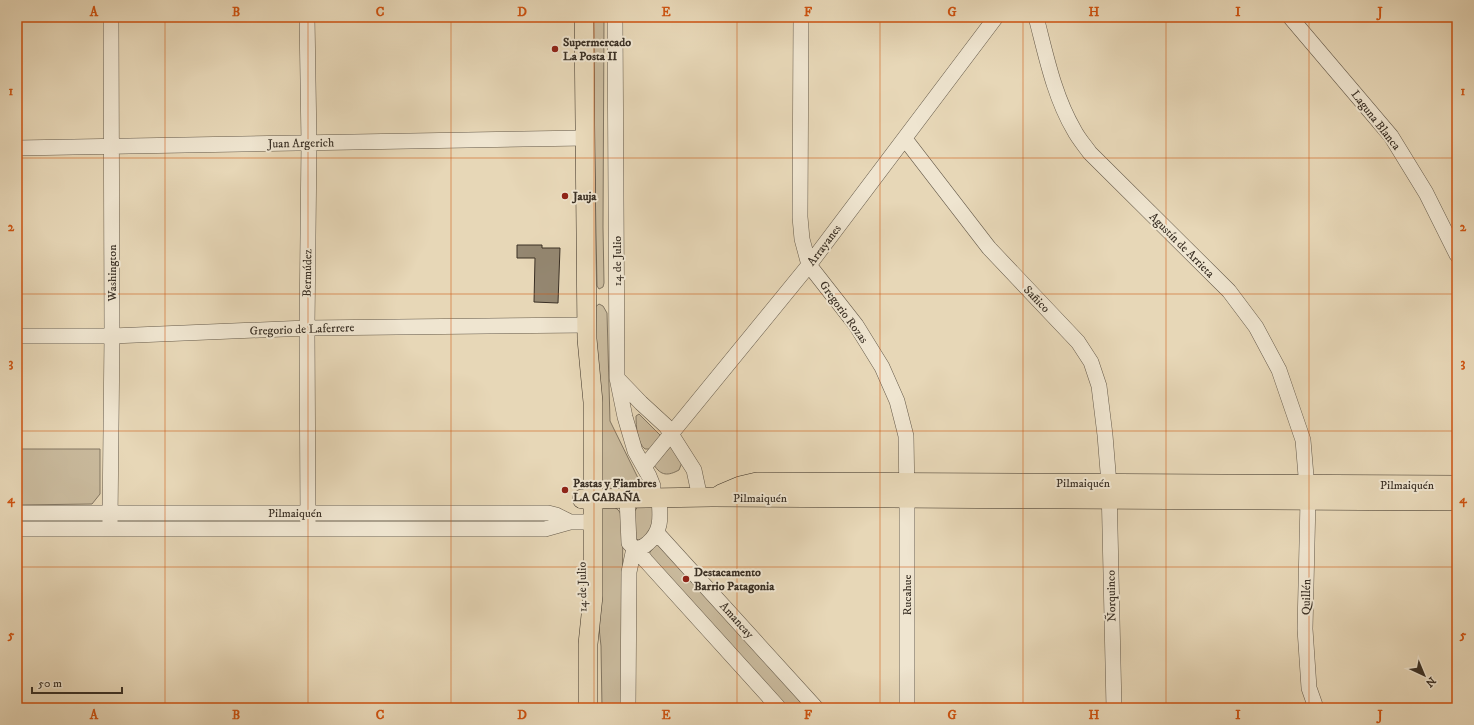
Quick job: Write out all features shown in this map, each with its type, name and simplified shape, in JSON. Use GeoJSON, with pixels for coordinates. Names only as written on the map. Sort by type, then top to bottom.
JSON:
{"type":"FeatureCollection","features":[{"type":"Feature","properties":{"kind":"main road","name":"14 de Julio"},"geometry":{"type":"LineString","coordinates":[[584,17],[587,332],[582,393],[587,498],[582,522],[581,605],[588,644],[588,708]]}},
{"type":"Feature","properties":{"kind":"main road","name":"Pilmaiquén"},"geometry":{"type":"LineString","coordinates":[[587,498],[706,497],[757,482],[907,490],[1308,492],[1457,485]]}},
{"type":"Feature","properties":{"kind":"main road","name":"Pilmaiquén"},"geometry":{"type":"LineString","coordinates":[[1308,492],[1457,501]]}},
{"type":"Feature","properties":{"kind":"street","name":"Washington"},"geometry":{"type":"LineString","coordinates":[[110,529],[112,336],[112,17]]}},
{"type":"Feature","properties":{"kind":"street","name":"Bermúdez"},"geometry":{"type":"LineString","coordinates":[[307,17],[309,144],[307,529]]}},
{"type":"Feature","properties":{"kind":"street","name":"14 de Julio"},"geometry":{"type":"LineString","coordinates":[[615,17],[617,378],[625,417],[635,451],[653,486],[660,526],[657,533]]}},
{"type":"Feature","properties":{"kind":"street","name":"Gregorio Rozas"},"geometry":{"type":"LineString","coordinates":[[801,17],[800,218],[802,239],[810,265],[856,325],[882,367],[897,401],[906,436],[907,490]]}},
{"type":"Feature","properties":{"kind":"street","name":"Arrayanes"},"geometry":{"type":"LineString","coordinates":[[644,467],[672,435],[810,265],[996,17]]}},
{"type":"Feature","properties":{"kind":"street","name":"Agustín de Arrieta"},"geometry":{"type":"LineString","coordinates":[[1036,17],[1062,107],[1074,131],[1090,153],[1229,291],[1256,327],[1279,370],[1303,440],[1308,492]]}},
{"type":"Feature","properties":{"kind":"street","name":"Laguna Blanca"},"geometry":{"type":"LineString","coordinates":[[1290,17],[1391,136],[1426,193],[1457,255]]}},
{"type":"Feature","properties":{"kind":"street","name":"Juan Argerich"},"geometry":{"type":"LineString","coordinates":[[17,148],[586,138]]}},
{"type":"Feature","properties":{"kind":"street","name":"Sañico"},"geometry":{"type":"LineString","coordinates":[[905,139],[988,248],[1078,342],[1091,362],[1099,386],[1105,435],[1109,491]]}},
{"type":"Feature","properties":{"kind":"street","name":"Gregorio de Laferrere"},"geometry":{"type":"LineString","coordinates":[[17,336],[112,336],[307,328],[587,332]]}},
{"type":"Feature","properties":{"kind":"street"},"geometry":{"type":"LineString","coordinates":[[617,378],[666,426],[694,470],[706,497]]}},
{"type":"Feature","properties":{"kind":"street","name":"Rucahue"},"geometry":{"type":"LineString","coordinates":[[907,490],[907,708]]}},
{"type":"Feature","properties":{"kind":"street","name":"Ñorquinco"},"geometry":{"type":"LineString","coordinates":[[1109,491],[1114,708]]}},
{"type":"Feature","properties":{"kind":"street","name":"Quillén"},"geometry":{"type":"LineString","coordinates":[[1308,492],[1305,629],[1309,688],[1316,708]]}},
{"type":"Feature","properties":{"kind":"street"},"geometry":{"type":"LineString","coordinates":[[628,498],[629,543],[636,548],[773,705]]}},
{"type":"Feature","properties":{"kind":"street","name":"Pilmaiquén"},"geometry":{"type":"LineString","coordinates":[[17,513],[548,513],[582,522]]}},
{"type":"Feature","properties":{"kind":"street","name":"Pilmaiquén"},"geometry":{"type":"LineString","coordinates":[[17,529],[545,529],[582,522]]}},
{"type":"Feature","properties":{"kind":"street"},"geometry":{"type":"LineString","coordinates":[[636,548],[645,546],[657,533]]}},
{"type":"Feature","properties":{"kind":"street","name":"Amancay"},"geometry":{"type":"LineString","coordinates":[[657,533],[816,708]]}},
{"type":"Feature","properties":{"kind":"street"},"geometry":{"type":"LineString","coordinates":[[628,708],[628,572],[636,548]]}},
{"type":"Feature","properties":{"kind":"shaded area"},"geometry":{"type":"Polygon","coordinates":[[[592,17],[604,17],[604,283],[603,287],[599,289],[597,286],[592,17]]]}},
{"type":"Feature","properties":{"kind":"shaded area"},"geometry":{"type":"Polygon","coordinates":[[[599,304],[603,306],[607,313],[610,421],[639,480],[638,486],[634,491],[607,490],[601,488],[594,308],[599,304]]]}},
{"type":"Feature","properties":{"kind":"shaded area"},"geometry":{"type":"Polygon","coordinates":[[[639,414],[660,435],[659,441],[650,449],[645,449],[640,443],[636,416],[639,414]]]}},
{"type":"Feature","properties":{"kind":"shaded area"},"geometry":{"type":"Polygon","coordinates":[[[671,446],[683,460],[679,470],[665,474],[659,471],[654,465],[671,446]]]}},
{"type":"Feature","properties":{"kind":"shaded area"},"geometry":{"type":"Polygon","coordinates":[[[18,449],[100,449],[100,494],[92,504],[18,505],[18,449]]]}},
{"type":"Feature","properties":{"kind":"shaded area"},"geometry":{"type":"Polygon","coordinates":[[[639,505],[652,507],[654,511],[653,532],[639,541],[636,538],[634,512],[639,505]]]}},
{"type":"Feature","properties":{"kind":"shaded area"},"geometry":{"type":"Polygon","coordinates":[[[599,506],[616,508],[622,517],[623,522],[621,708],[602,708],[601,646],[596,600],[599,506]]]}},
{"type":"Feature","properties":{"kind":"shaded area"},"geometry":{"type":"Polygon","coordinates":[[[134,518],[287,520],[285,523],[131,522],[134,518]]]}},
{"type":"Feature","properties":{"kind":"shaded area"},"geometry":{"type":"Polygon","coordinates":[[[551,518],[551,523],[331,523],[328,521],[329,520],[551,518]]]}},
{"type":"Feature","properties":{"kind":"shaded area"},"geometry":{"type":"Polygon","coordinates":[[[17,519],[88,519],[91,521],[17,524],[17,519]]]}},
{"type":"Feature","properties":{"kind":"shaded area"},"geometry":{"type":"Polygon","coordinates":[[[658,544],[808,708],[786,708],[649,554],[654,545],[658,544]]]}},
{"type":"Feature","properties":{"kind":"building"},"geometry":{"type":"Polygon","coordinates":[[[517,245],[542,245],[542,248],[560,248],[558,303],[534,302],[535,258],[517,258],[517,245]]]}},
{"type":"Feature","properties":{"kind":"place","name":"Supermercado La Posta II"},"geometry":{"type":"Point","coordinates":[555,49]}},
{"type":"Feature","properties":{"kind":"place","name":"Jauja"},"geometry":{"type":"Point","coordinates":[565,196]}},
{"type":"Feature","properties":{"kind":"place","name":"Pastas y Fiambres LA CABAÑA"},"geometry":{"type":"Point","coordinates":[565,490]}},
{"type":"Feature","properties":{"kind":"place","name":"Destacamento Barrio Patagonia"},"geometry":{"type":"Point","coordinates":[686,579]}}]}
